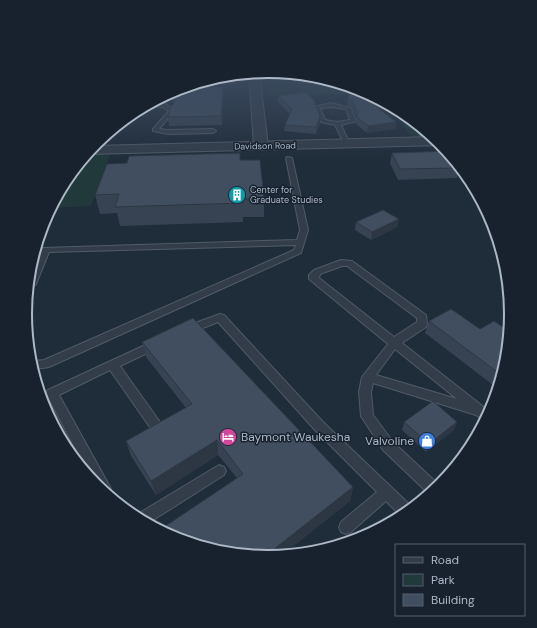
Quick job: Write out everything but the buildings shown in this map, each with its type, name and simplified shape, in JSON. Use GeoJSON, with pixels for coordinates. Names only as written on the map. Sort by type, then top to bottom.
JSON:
{"type":"FeatureCollection","features":[{"type":"Feature","properties":{"kind":"street"},"geometry":{"type":"LineString","coordinates":[[257,102],[261,146]]}},
{"type":"Feature","properties":{"kind":"street","name":"Davidson Road"},"geometry":{"type":"LineString","coordinates":[[98,150],[430,141]]}},
{"type":"Feature","properties":{"kind":"lane"},"geometry":{"type":"LineString","coordinates":[[159,105],[172,110],[170,116],[163,120],[155,130],[168,132],[213,131]]}},
{"type":"Feature","properties":{"kind":"lane"},"geometry":{"type":"LineString","coordinates":[[331,105],[348,108],[353,121],[337,124],[323,121],[317,107],[331,105]]}},
{"type":"Feature","properties":{"kind":"lane"},"geometry":{"type":"LineString","coordinates":[[337,124],[347,144]]}},
{"type":"Feature","properties":{"kind":"lane"},"geometry":{"type":"LineString","coordinates":[[38,365],[44,364],[298,251],[304,230],[288,158]]}},
{"type":"Feature","properties":{"kind":"lane"},"geometry":{"type":"LineString","coordinates":[[36,272],[46,250],[300,242]]}},
{"type":"Feature","properties":{"kind":"lane"},"geometry":{"type":"LineString","coordinates":[[430,486],[388,446],[367,416],[365,392],[368,377],[394,343],[422,324],[422,317],[349,263],[341,263],[317,272],[314,275],[314,279],[394,343],[483,414]]}},
{"type":"Feature","properties":{"kind":"lane"},"geometry":{"type":"LineString","coordinates":[[179,334],[220,317],[319,426],[403,508]]}},
{"type":"Feature","properties":{"kind":"lane"},"geometry":{"type":"LineString","coordinates":[[97,476],[52,392],[165,340]]}},
{"type":"Feature","properties":{"kind":"lane"},"geometry":{"type":"LineString","coordinates":[[112,364],[158,429]]}},
{"type":"Feature","properties":{"kind":"lane"},"geometry":{"type":"LineString","coordinates":[[368,377],[483,415]]}},
{"type":"Feature","properties":{"kind":"lane"},"geometry":{"type":"LineString","coordinates":[[146,517],[219,471]]}},
{"type":"Feature","properties":{"kind":"lane"},"geometry":{"type":"LineString","coordinates":[[346,527],[387,492]]}},
{"type":"Feature","properties":{"kind":"green space"},"geometry":{"type":"Polygon","coordinates":[[[396,115],[427,138],[413,139],[396,115]]]}},
{"type":"Feature","properties":{"kind":"green space"},"geometry":{"type":"Polygon","coordinates":[[[111,153],[91,206],[57,208],[81,170],[95,154],[111,153]]]}},
{"type":"Feature","properties":{"kind":"place","name":"Center for Graduate Studies"},"geometry":{"type":"Point","coordinates":[237,195]}},
{"type":"Feature","properties":{"kind":"place","name":"Baymont Waukesha"},"geometry":{"type":"Point","coordinates":[228,437]}},
{"type":"Feature","properties":{"kind":"place","name":"Valvoline"},"geometry":{"type":"Point","coordinates":[427,441]}}]}
